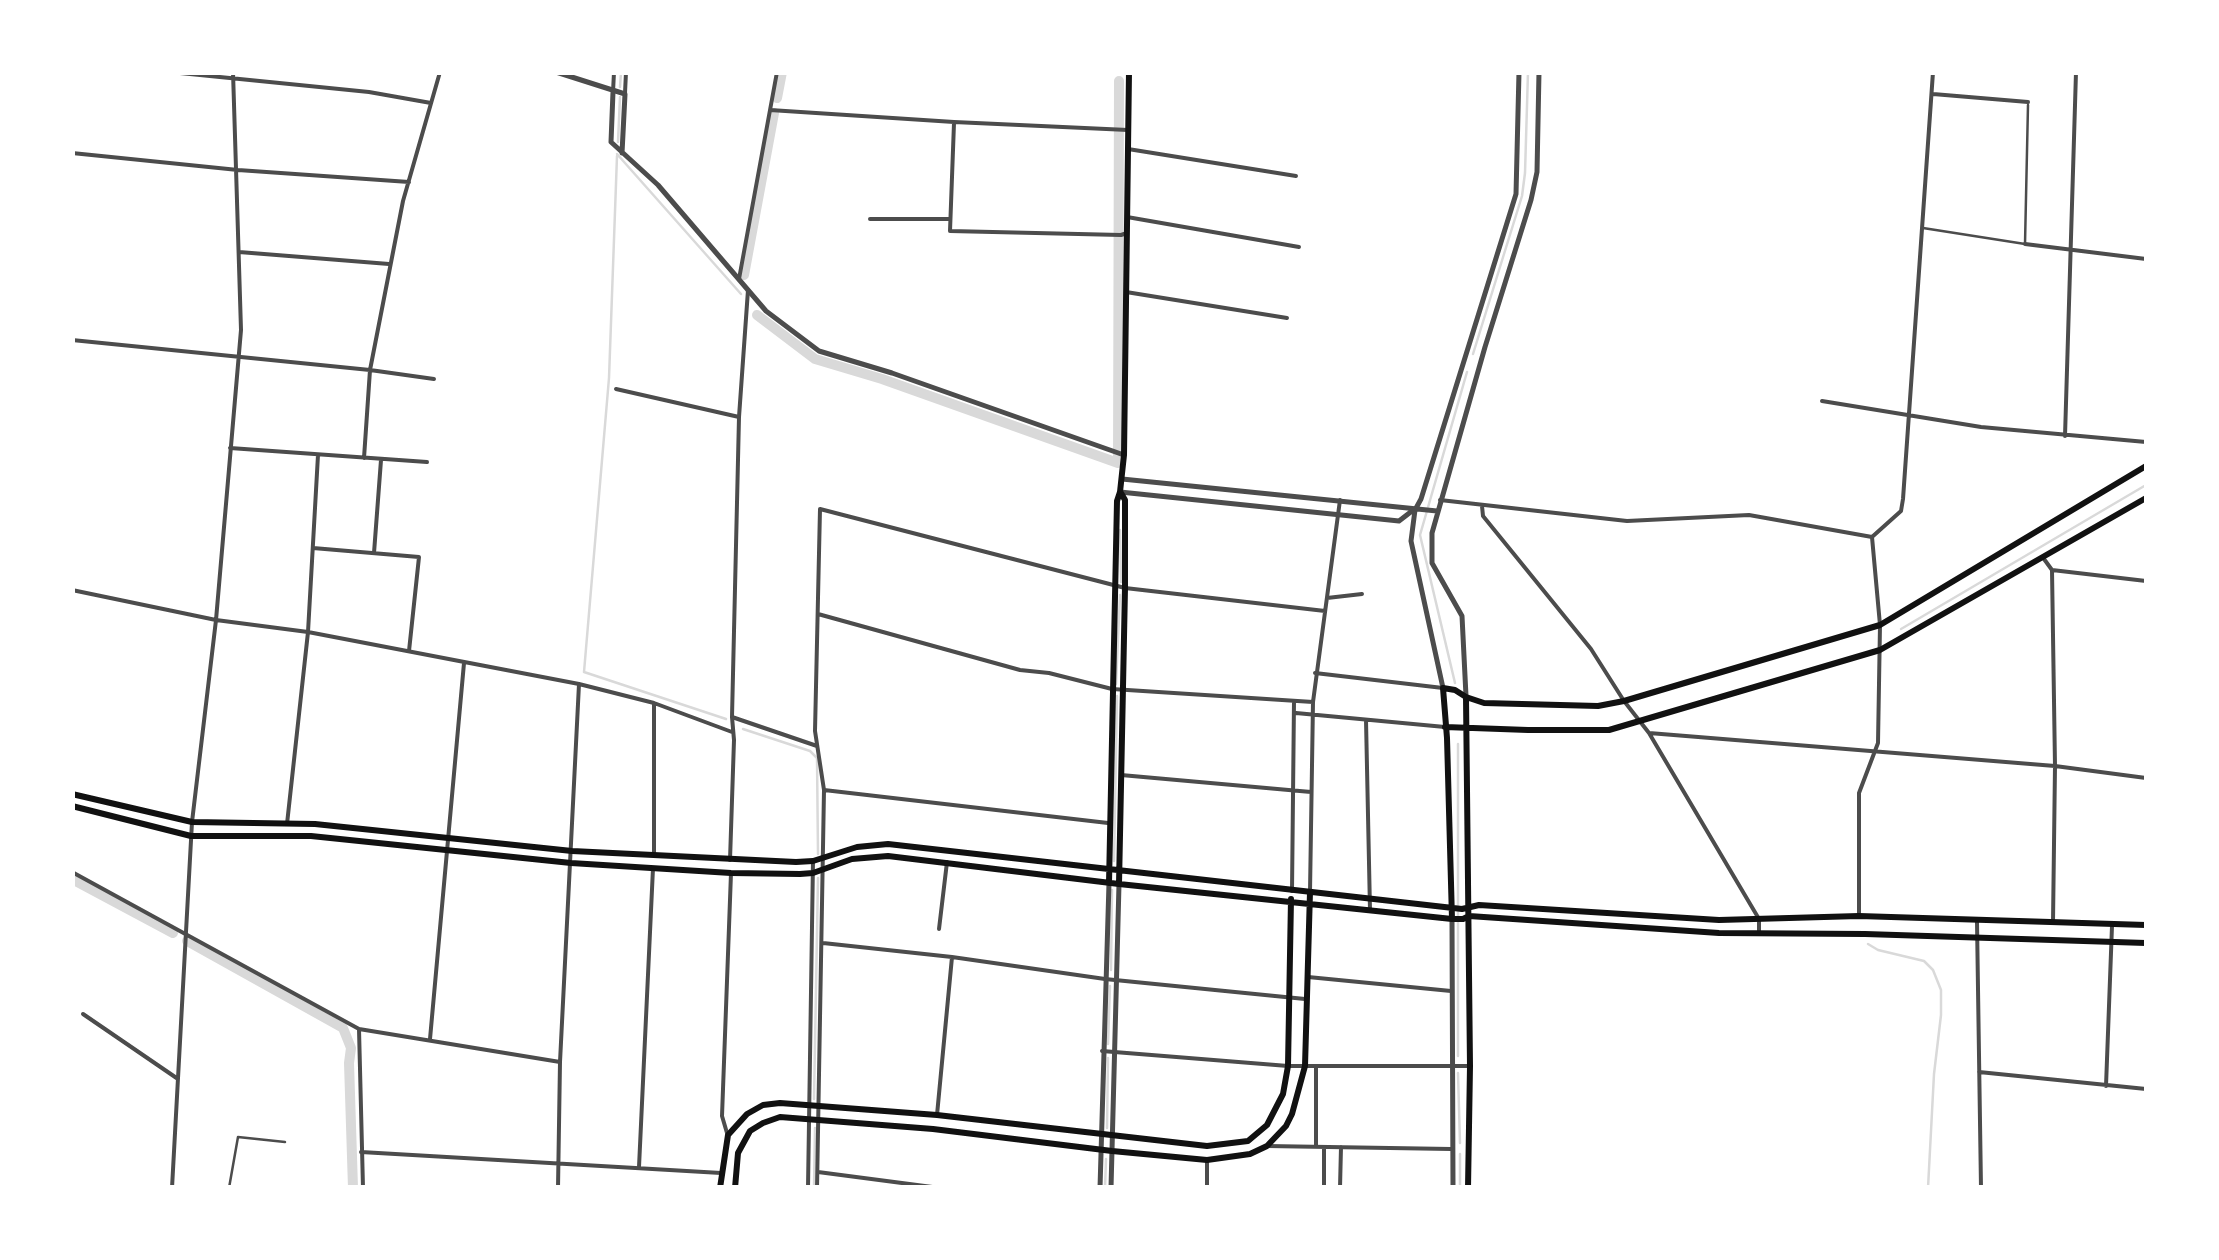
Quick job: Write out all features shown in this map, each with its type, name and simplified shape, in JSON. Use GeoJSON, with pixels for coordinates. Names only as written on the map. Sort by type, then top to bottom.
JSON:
{"type":"FeatureCollection","features":[{"type":"Feature","properties":{"kind":"main road"},"geometry":{"type":"LineString","coordinates":[[1109,883],[1117,501],[1124,455],[1129,72]]}},
{"type":"Feature","properties":{"kind":"main road"},"geometry":{"type":"LineString","coordinates":[[1449,689],[1484,702],[1598,706],[1880,625],[2146,466]]}},
{"type":"Feature","properties":{"kind":"main road"},"geometry":{"type":"LineString","coordinates":[[1118,884],[1125,588],[1125,500],[1120,492]]}},
{"type":"Feature","properties":{"kind":"main road"},"geometry":{"type":"LineString","coordinates":[[1456,727],[1609,730],[1880,650],[2146,498]]}},
{"type":"Feature","properties":{"kind":"main road"},"geometry":{"type":"LineString","coordinates":[[1449,689],[1456,727],[1466,908],[1460,1066],[1468,1188]]}},
{"type":"Feature","properties":{"kind":"main road"},"geometry":{"type":"LineString","coordinates":[[1452,919],[1456,727],[1466,697]]}},
{"type":"Feature","properties":{"kind":"main road"},"geometry":{"type":"LineString","coordinates":[[72,794],[192,822],[314,824],[572,851],[730,860],[813,861],[857,847],[888,844],[1452,908],[1479,905],[1719,920],[1859,916],[2146,925]]}},
{"type":"Feature","properties":{"kind":"main road"},"geometry":{"type":"LineString","coordinates":[[72,806],[191,836],[311,836],[571,863],[731,873],[813,873],[876,856],[1452,919],[1719,933],[2146,943]]}},
{"type":"Feature","properties":{"kind":"main road"},"geometry":{"type":"LineString","coordinates":[[720,1188],[728,1135],[747,1114],[763,1105],[780,1103],[1207,1146],[1248,1141],[1267,1125],[1284,1094],[1292,890]]}},
{"type":"Feature","properties":{"kind":"main road"},"geometry":{"type":"LineString","coordinates":[[735,1188],[738,1153],[750,1132],[763,1122],[780,1117],[934,1129],[1207,1160],[1250,1154],[1267,1146],[1292,1114],[1305,1066],[1310,892]]}},
{"type":"Feature","properties":{"kind":"street"},"geometry":{"type":"LineString","coordinates":[[170,72],[369,92],[431,103]]}},
{"type":"Feature","properties":{"kind":"street"},"geometry":{"type":"LineString","coordinates":[[364,458],[370,370],[408,182],[440,72]]}},
{"type":"Feature","properties":{"kind":"street"},"geometry":{"type":"LineString","coordinates":[[556,72],[625,94]]}},
{"type":"Feature","properties":{"kind":"street"},"geometry":{"type":"LineString","coordinates":[[614,72],[611,142],[658,186],[766,311],[819,351],[1124,455]]}},
{"type":"Feature","properties":{"kind":"street"},"geometry":{"type":"LineString","coordinates":[[622,153],[626,72]]}},
{"type":"Feature","properties":{"kind":"street"},"geometry":{"type":"LineString","coordinates":[[739,281],[777,72]]}},
{"type":"Feature","properties":{"kind":"street"},"geometry":{"type":"LineString","coordinates":[[1316,673],[1449,689],[1411,540],[1516,194],[1519,72]]}},
{"type":"Feature","properties":{"kind":"street"},"geometry":{"type":"LineString","coordinates":[[1466,697],[1462,616],[1432,563],[1432,533],[1534,186],[1539,72]]}},
{"type":"Feature","properties":{"kind":"street"},"geometry":{"type":"LineString","coordinates":[[1872,537],[1901,510],[1933,72]]}},
{"type":"Feature","properties":{"kind":"street"},"geometry":{"type":"LineString","coordinates":[[2065,436],[2076,72]]}},
{"type":"Feature","properties":{"kind":"street"},"geometry":{"type":"LineString","coordinates":[[172,1188],[192,822],[216,620],[241,330],[234,76]]}},
{"type":"Feature","properties":{"kind":"street"},"geometry":{"type":"LineString","coordinates":[[1931,94],[2028,102]]}},
{"type":"Feature","properties":{"kind":"street"},"geometry":{"type":"LineString","coordinates":[[770,110],[1128,130]]}},
{"type":"Feature","properties":{"kind":"street"},"geometry":{"type":"LineString","coordinates":[[954,122],[950,231],[1127,233]]}},
{"type":"Feature","properties":{"kind":"street"},"geometry":{"type":"LineString","coordinates":[[1128,149],[1296,176]]}},
{"type":"Feature","properties":{"kind":"street"},"geometry":{"type":"LineString","coordinates":[[72,153],[408,182]]}},
{"type":"Feature","properties":{"kind":"street"},"geometry":{"type":"LineString","coordinates":[[1127,217],[1299,248]]}},
{"type":"Feature","properties":{"kind":"street"},"geometry":{"type":"LineString","coordinates":[[870,218],[950,219]]}},
{"type":"Feature","properties":{"kind":"street"},"geometry":{"type":"LineString","coordinates":[[2024,244],[2146,259]]}},
{"type":"Feature","properties":{"kind":"street"},"geometry":{"type":"LineString","coordinates":[[239,252],[391,264]]}},
{"type":"Feature","properties":{"kind":"street"},"geometry":{"type":"LineString","coordinates":[[730,860],[739,417],[748,290]]}},
{"type":"Feature","properties":{"kind":"street"},"geometry":{"type":"LineString","coordinates":[[1126,292],[1287,318]]}},
{"type":"Feature","properties":{"kind":"street"},"geometry":{"type":"LineString","coordinates":[[73,341],[434,379]]}},
{"type":"Feature","properties":{"kind":"street"},"geometry":{"type":"LineString","coordinates":[[1467,358],[1481,361]]}},
{"type":"Feature","properties":{"kind":"street"},"geometry":{"type":"LineString","coordinates":[[616,389],[739,417]]}},
{"type":"Feature","properties":{"kind":"street"},"geometry":{"type":"LineString","coordinates":[[1822,401],[2065,436],[2146,442]]}},
{"type":"Feature","properties":{"kind":"street"},"geometry":{"type":"LineString","coordinates":[[230,448],[427,462]]}},
{"type":"Feature","properties":{"kind":"street"},"geometry":{"type":"LineString","coordinates":[[286,824],[308,632],[318,455]]}},
{"type":"Feature","properties":{"kind":"street"},"geometry":{"type":"LineString","coordinates":[[374,553],[381,460]]}},
{"type":"Feature","properties":{"kind":"street"},"geometry":{"type":"LineString","coordinates":[[1122,479],[1437,512]]}},
{"type":"Feature","properties":{"kind":"street"},"geometry":{"type":"LineString","coordinates":[[1120,492],[1399,521],[1417,510]]}},
{"type":"Feature","properties":{"kind":"street"},"geometry":{"type":"LineString","coordinates":[[1310,892],[1312,714],[1340,500]]}},
{"type":"Feature","properties":{"kind":"street"},"geometry":{"type":"LineString","coordinates":[[1440,500],[1627,521],[1749,515],[1872,537]]}},
{"type":"Feature","properties":{"kind":"street"},"geometry":{"type":"LineString","coordinates":[[1482,506],[1483,516],[1591,649],[1648,732],[1758,919],[1759,933]]}},
{"type":"Feature","properties":{"kind":"street"},"geometry":{"type":"LineString","coordinates":[[818,1188],[824,790],[814,731],[820,509],[1125,588],[1325,610]]}},
{"type":"Feature","properties":{"kind":"street"},"geometry":{"type":"LineString","coordinates":[[1859,916],[1859,793],[1878,743],[1880,625],[1872,537]]}},
{"type":"Feature","properties":{"kind":"street"},"geometry":{"type":"LineString","coordinates":[[313,548],[419,558],[409,652]]}},
{"type":"Feature","properties":{"kind":"street"},"geometry":{"type":"LineString","coordinates":[[2043,558],[2052,570],[2053,922]]}},
{"type":"Feature","properties":{"kind":"street"},"geometry":{"type":"LineString","coordinates":[[2052,570],[2146,580]]}},
{"type":"Feature","properties":{"kind":"street"},"geometry":{"type":"LineString","coordinates":[[72,590],[216,620],[308,632],[580,684],[654,703],[732,732]]}},
{"type":"Feature","properties":{"kind":"street"},"geometry":{"type":"LineString","coordinates":[[1327,598],[1362,594]]}},
{"type":"Feature","properties":{"kind":"street"},"geometry":{"type":"LineString","coordinates":[[816,614],[1020,670],[1050,673],[1112,689],[1313,702]]}},
{"type":"Feature","properties":{"kind":"street"},"geometry":{"type":"LineString","coordinates":[[430,1039],[464,662]]}},
{"type":"Feature","properties":{"kind":"street"},"geometry":{"type":"LineString","coordinates":[[558,1188],[560,1062],[580,684]]}},
{"type":"Feature","properties":{"kind":"street"},"geometry":{"type":"LineString","coordinates":[[1292,890],[1294,701]]}},
{"type":"Feature","properties":{"kind":"street"},"geometry":{"type":"LineString","coordinates":[[654,703],[654,856]]}},
{"type":"Feature","properties":{"kind":"street"},"geometry":{"type":"LineString","coordinates":[[1294,713],[1456,727]]}},
{"type":"Feature","properties":{"kind":"street"},"geometry":{"type":"LineString","coordinates":[[732,717],[819,747]]}},
{"type":"Feature","properties":{"kind":"street"},"geometry":{"type":"LineString","coordinates":[[1366,720],[1370,911]]}},
{"type":"Feature","properties":{"kind":"street"},"geometry":{"type":"LineString","coordinates":[[1648,732],[2055,766],[2146,778]]}},
{"type":"Feature","properties":{"kind":"street"},"geometry":{"type":"LineString","coordinates":[[1122,774],[1313,792]]}},
{"type":"Feature","properties":{"kind":"street"},"geometry":{"type":"LineString","coordinates":[[824,790],[1108,823]]}},
{"type":"Feature","properties":{"kind":"street"},"geometry":{"type":"LineString","coordinates":[[808,1188],[813,861]]}},
{"type":"Feature","properties":{"kind":"street"},"geometry":{"type":"LineString","coordinates":[[940,929],[947,862]]}},
{"type":"Feature","properties":{"kind":"street"},"geometry":{"type":"LineString","coordinates":[[639,1167],[653,868]]}},
{"type":"Feature","properties":{"kind":"street"},"geometry":{"type":"LineString","coordinates":[[72,872],[359,1030],[560,1062]]}},
{"type":"Feature","properties":{"kind":"street"},"geometry":{"type":"LineString","coordinates":[[728,1135],[722,1116],[731,873]]}},
{"type":"Feature","properties":{"kind":"street"},"geometry":{"type":"LineString","coordinates":[[1100,1188],[1109,883]]}},
{"type":"Feature","properties":{"kind":"street"},"geometry":{"type":"LineString","coordinates":[[1111,1188],[1118,884]]}},
{"type":"Feature","properties":{"kind":"street"},"geometry":{"type":"LineString","coordinates":[[1452,919],[1451,992],[1460,1066],[1452,1148],[1453,1188]]}},
{"type":"Feature","properties":{"kind":"street"},"geometry":{"type":"LineString","coordinates":[[1977,920],[1982,1188]]}},
{"type":"Feature","properties":{"kind":"street"},"geometry":{"type":"LineString","coordinates":[[2106,1086],[2112,924]]}},
{"type":"Feature","properties":{"kind":"street"},"geometry":{"type":"LineString","coordinates":[[823,943],[1308,999]]}},
{"type":"Feature","properties":{"kind":"street"},"geometry":{"type":"LineString","coordinates":[[936,1116],[952,957]]}},
{"type":"Feature","properties":{"kind":"street"},"geometry":{"type":"LineString","coordinates":[[1308,977],[1451,992]]}},
{"type":"Feature","properties":{"kind":"street"},"geometry":{"type":"LineString","coordinates":[[83,1014],[178,1079]]}},
{"type":"Feature","properties":{"kind":"street"},"geometry":{"type":"LineString","coordinates":[[359,1030],[362,1188]]}},
{"type":"Feature","properties":{"kind":"street"},"geometry":{"type":"LineString","coordinates":[[1102,1051],[1288,1066],[1460,1066]]}},
{"type":"Feature","properties":{"kind":"street"},"geometry":{"type":"LineString","coordinates":[[1316,1065],[1316,1146]]}},
{"type":"Feature","properties":{"kind":"street"},"geometry":{"type":"LineString","coordinates":[[1979,1072],[2146,1089]]}},
{"type":"Feature","properties":{"kind":"street"},"geometry":{"type":"LineString","coordinates":[[1267,1146],[1452,1148]]}},
{"type":"Feature","properties":{"kind":"street"},"geometry":{"type":"LineString","coordinates":[[1324,1147],[1324,1188]]}},
{"type":"Feature","properties":{"kind":"street"},"geometry":{"type":"LineString","coordinates":[[1340,1188],[1341,1147]]}},
{"type":"Feature","properties":{"kind":"street"},"geometry":{"type":"LineString","coordinates":[[361,1152],[721,1172]]}},
{"type":"Feature","properties":{"kind":"street"},"geometry":{"type":"LineString","coordinates":[[1207,1160],[1207,1188]]}},
{"type":"Feature","properties":{"kind":"street"},"geometry":{"type":"LineString","coordinates":[[818,1172],[940,1188]]}},
{"type":"Feature","properties":{"kind":"lane"},"geometry":{"type":"LineString","coordinates":[[1922,228],[2024,244],[2028,102]]}},
{"type":"Feature","properties":{"kind":"lane"},"geometry":{"type":"LineString","coordinates":[[230,1188],[238,1137],[285,1142]]}},
{"type":"Feature","properties":{"kind":"waterway"},"geometry":{"type":"LineString","coordinates":[[620,87],[621,72]]}},
{"type":"Feature","properties":{"kind":"waterway"},"geometry":{"type":"LineString","coordinates":[[777,98],[782,72]]}},
{"type":"Feature","properties":{"kind":"waterway"},"geometry":{"type":"LineString","coordinates":[[1473,354],[1522,196],[1528,72]]}},
{"type":"Feature","properties":{"kind":"waterway"},"geometry":{"type":"LineString","coordinates":[[757,315],[815,359],[1118,463],[1119,81]]}},
{"type":"Feature","properties":{"kind":"waterway"},"geometry":{"type":"LineString","coordinates":[[618,142],[620,97]]}},
{"type":"Feature","properties":{"kind":"waterway"},"geometry":{"type":"LineString","coordinates":[[744,275],[774,113]]}},
{"type":"Feature","properties":{"kind":"waterway"},"geometry":{"type":"LineString","coordinates":[[617,154],[741,294]]}},
{"type":"Feature","properties":{"kind":"waterway"},"geometry":{"type":"LineString","coordinates":[[617,156],[609,378],[584,672],[726,719]]}},
{"type":"Feature","properties":{"kind":"waterway"},"geometry":{"type":"LineString","coordinates":[[1455,683],[1420,535],[1467,372]]}},
{"type":"Feature","properties":{"kind":"waterway"},"geometry":{"type":"LineString","coordinates":[[1901,629],[2146,485]]}},
{"type":"Feature","properties":{"kind":"waterway"},"geometry":{"type":"LineString","coordinates":[[1120,530],[1121,582]]}},
{"type":"Feature","properties":{"kind":"waterway"},"geometry":{"type":"LineString","coordinates":[[1116,684],[1120,595]]}},
{"type":"Feature","properties":{"kind":"waterway"},"geometry":{"type":"LineString","coordinates":[[1114,861],[1117,696]]}},
{"type":"Feature","properties":{"kind":"waterway"},"geometry":{"type":"LineString","coordinates":[[743,729],[810,751],[817,758],[818,854]]}},
{"type":"Feature","properties":{"kind":"waterway"},"geometry":{"type":"LineString","coordinates":[[1458,744],[1458,1056]]}},
{"type":"Feature","properties":{"kind":"waterway"},"geometry":{"type":"LineString","coordinates":[[814,1099],[818,878]]}},
{"type":"Feature","properties":{"kind":"waterway"},"geometry":{"type":"LineString","coordinates":[[72,879],[173,933]]}},
{"type":"Feature","properties":{"kind":"waterway"},"geometry":{"type":"LineString","coordinates":[[1111,970],[1112,890]]}},
{"type":"Feature","properties":{"kind":"waterway"},"geometry":{"type":"LineString","coordinates":[[187,941],[343,1028],[351,1048],[353,1188]]}},
{"type":"Feature","properties":{"kind":"waterway"},"geometry":{"type":"LineString","coordinates":[[1868,944],[1924,961],[1933,970],[1941,990],[1928,1188]]}},
{"type":"Feature","properties":{"kind":"waterway"},"geometry":{"type":"LineString","coordinates":[[1108,1044],[1110,986]]}},
{"type":"Feature","properties":{"kind":"waterway"},"geometry":{"type":"LineString","coordinates":[[1107,1128],[1108,1058]]}},
{"type":"Feature","properties":{"kind":"waterway"},"geometry":{"type":"LineString","coordinates":[[1458,1073],[1460,1143]]}},
{"type":"Feature","properties":{"kind":"waterway"},"geometry":{"type":"LineString","coordinates":[[814,1188],[815,1128]]}},
{"type":"Feature","properties":{"kind":"waterway"},"geometry":{"type":"LineString","coordinates":[[1460,1154],[1460,1188]]}},
{"type":"Feature","properties":{"kind":"waterway"},"geometry":{"type":"LineString","coordinates":[[1105,1188],[1106,1159]]}}]}
